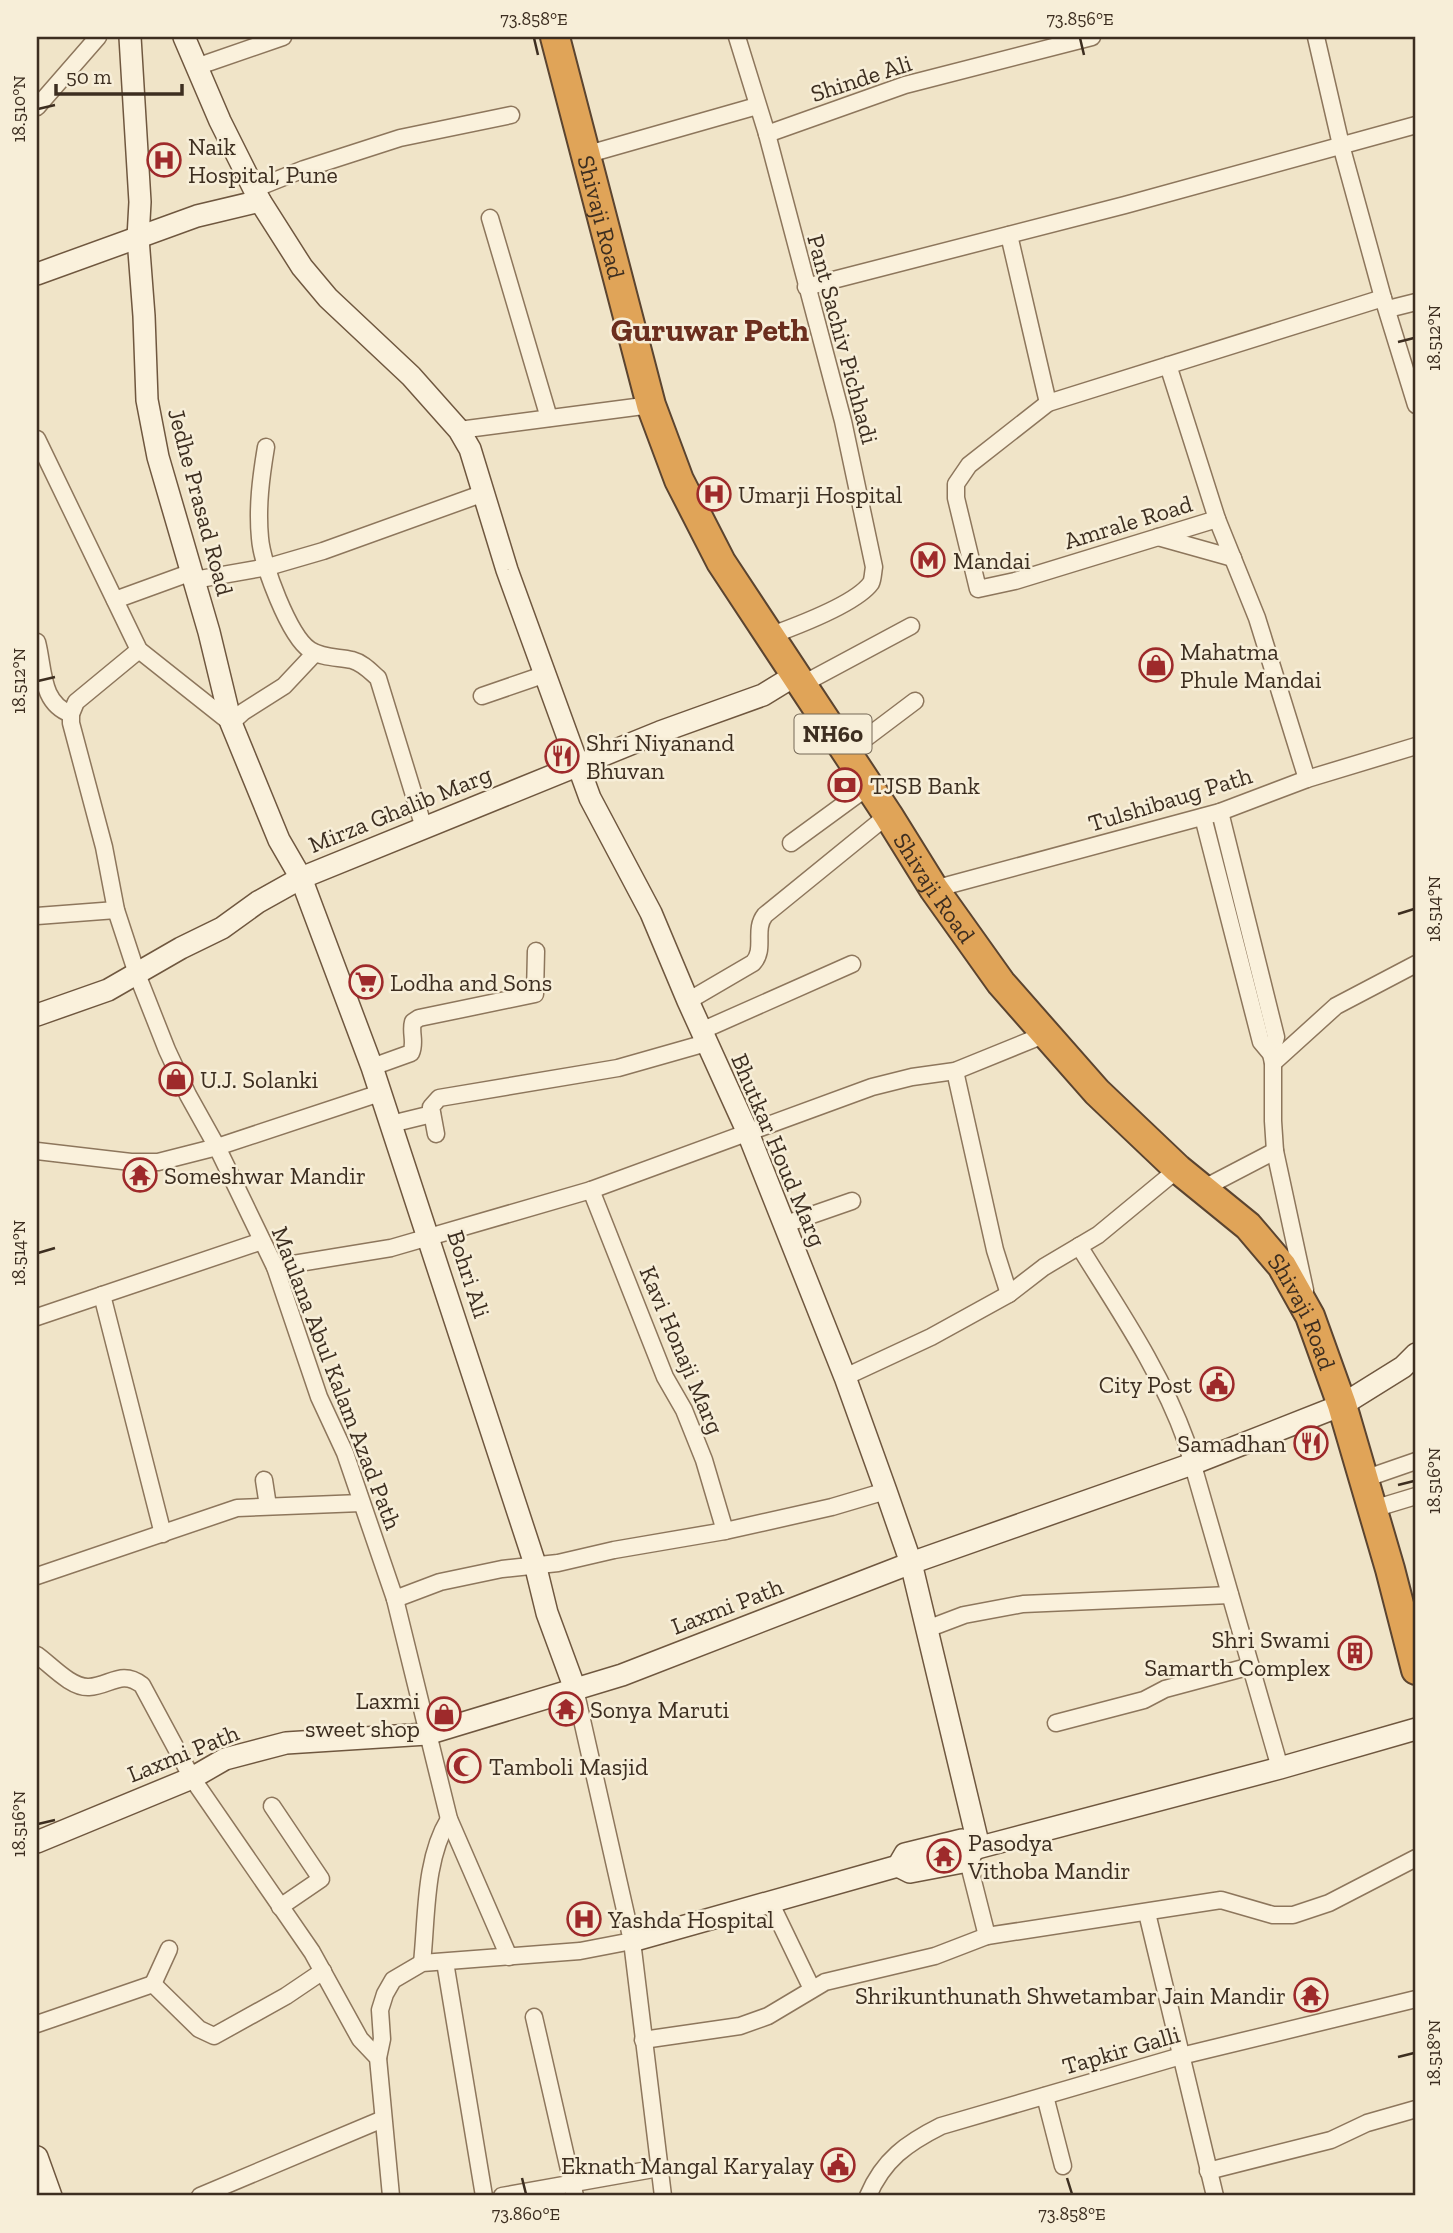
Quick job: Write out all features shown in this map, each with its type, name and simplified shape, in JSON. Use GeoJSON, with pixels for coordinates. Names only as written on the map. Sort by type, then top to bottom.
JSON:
{"type":"FeatureCollection","features":[{"type":"Feature","properties":{"kind":"highway","name":"Shivaji Road"},"geometry":{"type":"LineString","coordinates":[[555,37],[651,405],[679,480],[715,551],[934,889],[1001,983],[1097,1092],[1178,1169],[1248,1226],[1282,1266],[1310,1316],[1342,1405],[1416,1670]]}},
{"type":"Feature","properties":{"kind":"street"},"geometry":{"type":"LineString","coordinates":[[37,107],[98,37]]}},
{"type":"Feature","properties":{"kind":"street","name":"Jedhe Prasad Road"},"geometry":{"type":"LineString","coordinates":[[130,37],[140,202],[138,238],[147,400],[158,457],[193,576],[231,723],[279,840],[302,878]]}},
{"type":"Feature","properties":{"kind":"street","name":"Bhutkar Houd Marg"},"geometry":{"type":"LineString","coordinates":[[184,37],[220,121],[257,195],[302,267],[328,298],[411,376],[459,430],[470,449],[507,570],[590,798],[651,913],[748,1133],[845,1377],[886,1491],[911,1563],[927,1629],[973,1852]]}},
{"type":"Feature","properties":{"kind":"street"},"geometry":{"type":"LineString","coordinates":[[196,67],[283,37]]}},
{"type":"Feature","properties":{"kind":"street","name":"Pant Sachiv Pichhadi"},"geometry":{"type":"LineString","coordinates":[[737,37],[767,134],[843,421],[874,567],[872,582],[858,594],[824,613],[769,636]]}},
{"type":"Feature","properties":{"kind":"street","name":"Shinde Ali"},"geometry":{"type":"LineString","coordinates":[[767,134],[905,85],[1092,37]]}},
{"type":"Feature","properties":{"kind":"street"},"geometry":{"type":"LineString","coordinates":[[1316,37],[1341,145],[1416,405]]}},
{"type":"Feature","properties":{"kind":"street"},"geometry":{"type":"LineString","coordinates":[[585,155],[757,106]]}},
{"type":"Feature","properties":{"kind":"street"},"geometry":{"type":"LineString","coordinates":[[37,274],[257,195],[304,169],[400,138],[511,115]]}},
{"type":"Feature","properties":{"kind":"street"},"geometry":{"type":"LineString","coordinates":[[806,287],[1416,125]]}},
{"type":"Feature","properties":{"kind":"street"},"geometry":{"type":"LineString","coordinates":[[490,219],[549,418]]}},
{"type":"Feature","properties":{"kind":"street"},"geometry":{"type":"LineString","coordinates":[[1009,235],[1048,403],[1168,365],[1385,304],[1416,302]]}},
{"type":"Feature","properties":{"kind":"street","name":"Amrale Road"},"geometry":{"type":"LineString","coordinates":[[1048,403],[969,465],[956,484],[956,498],[978,589],[1015,581],[1217,519],[1168,365]]}},
{"type":"Feature","properties":{"kind":"street"},"geometry":{"type":"LineString","coordinates":[[459,430],[651,405]]}},
{"type":"Feature","properties":{"kind":"street"},"geometry":{"type":"LineString","coordinates":[[37,439],[139,650],[231,723],[243,712],[284,686],[315,653]]}},
{"type":"Feature","properties":{"kind":"street"},"geometry":{"type":"LineString","coordinates":[[266,447],[259,507],[260,541],[292,629],[307,648],[315,653],[354,661],[367,667],[378,678],[424,828]]}},
{"type":"Feature","properties":{"kind":"street"},"geometry":{"type":"LineString","coordinates":[[115,600],[193,576],[268,567],[323,551],[484,493]]}},
{"type":"Feature","properties":{"kind":"street"},"geometry":{"type":"LineString","coordinates":[[1217,519],[1257,618],[1307,779]]}},
{"type":"Feature","properties":{"kind":"street"},"geometry":{"type":"LineString","coordinates":[[1158,537],[1233,558]]}},
{"type":"Feature","properties":{"kind":"street"},"geometry":{"type":"LineString","coordinates":[[798,680],[911,626]]}},
{"type":"Feature","properties":{"kind":"street"},"geometry":{"type":"LineString","coordinates":[[38,648],[49,697],[58,709],[71,714],[76,702],[139,650]]}},
{"type":"Feature","properties":{"kind":"street"},"geometry":{"type":"LineString","coordinates":[[482,696],[546,674]]}},
{"type":"Feature","properties":{"kind":"street","name":"Mirza Ghalib Marg"},"geometry":{"type":"LineString","coordinates":[[37,1015],[108,990],[222,928],[258,902],[302,878],[578,765],[798,680]]}},
{"type":"Feature","properties":{"kind":"street"},"geometry":{"type":"LineString","coordinates":[[846,753],[915,701]]}},
{"type":"Feature","properties":{"kind":"street","name":"Maulana Abul Kalam Azad Path"},"geometry":{"type":"LineString","coordinates":[[71,714],[71,723],[104,847],[116,910],[137,974],[172,1062],[275,1267],[319,1397],[345,1453],[394,1599],[449,1819],[509,1957]]}},
{"type":"Feature","properties":{"kind":"street","name":"Tulshibaug Path"},"geometry":{"type":"LineString","coordinates":[[934,889],[1220,812],[1307,779],[1416,746]]}},
{"type":"Feature","properties":{"kind":"street"},"geometry":{"type":"LineString","coordinates":[[791,843],[869,786]]}},
{"type":"Feature","properties":{"kind":"street"},"geometry":{"type":"LineString","coordinates":[[1220,812],[1276,1037],[1272,1059],[1275,1151],[1310,1316]]}},
{"type":"Feature","properties":{"kind":"street"},"geometry":{"type":"LineString","coordinates":[[688,1001],[759,958],[758,927],[765,915],[888,815]]}},
{"type":"Feature","properties":{"kind":"street"},"geometry":{"type":"LineString","coordinates":[[1203,817],[1261,1042],[1272,1059]]}},
{"type":"Feature","properties":{"kind":"street","name":"Bohri Ali"},"geometry":{"type":"LineString","coordinates":[[302,878],[372,1067],[430,1238],[535,1564],[547,1613],[575,1689]]}},
{"type":"Feature","properties":{"kind":"street"},"geometry":{"type":"LineString","coordinates":[[37,916],[116,910]]}},
{"type":"Feature","properties":{"kind":"street"},"geometry":{"type":"LineString","coordinates":[[372,1067],[411,1053],[411,1028],[413,1022],[419,1018],[535,994],[536,950]]}},
{"type":"Feature","properties":{"kind":"street"},"geometry":{"type":"LineString","coordinates":[[436,1133],[430,1107],[439,1098],[618,1068],[704,1037],[852,964]]}},
{"type":"Feature","properties":{"kind":"street"},"geometry":{"type":"LineString","coordinates":[[1272,1059],[1336,1006],[1416,964]]}},
{"type":"Feature","properties":{"kind":"street"},"geometry":{"type":"LineString","coordinates":[[275,1267],[391,1248],[591,1190],[872,1087],[912,1077],[955,1071],[1046,1034]]}},
{"type":"Feature","properties":{"kind":"street"},"geometry":{"type":"LineString","coordinates":[[955,1071],[995,1250],[1009,1294]]}},
{"type":"Feature","properties":{"kind":"street"},"geometry":{"type":"LineString","coordinates":[[37,1152],[131,1162],[158,1162],[217,1147],[380,1093]]}},
{"type":"Feature","properties":{"kind":"street"},"geometry":{"type":"LineString","coordinates":[[391,1124],[432,1114]]}},
{"type":"Feature","properties":{"kind":"street"},"geometry":{"type":"LineString","coordinates":[[1203,1188],[1275,1151]]}},
{"type":"Feature","properties":{"kind":"street"},"geometry":{"type":"LineString","coordinates":[[845,1377],[931,1337],[1009,1294],[1044,1267],[1098,1235],[1178,1169]]}},
{"type":"Feature","properties":{"kind":"street","name":"Kavi Honaji Marg"},"geometry":{"type":"LineString","coordinates":[[591,1190],[665,1377],[689,1423],[704,1460],[725,1531]]}},
{"type":"Feature","properties":{"kind":"street"},"geometry":{"type":"LineString","coordinates":[[783,1225],[852,1201]]}},
{"type":"Feature","properties":{"kind":"street"},"geometry":{"type":"LineString","coordinates":[[37,1317],[262,1241]]}},
{"type":"Feature","properties":{"kind":"street"},"geometry":{"type":"LineString","coordinates":[[1079,1246],[1174,1406],[1280,1768]]}},
{"type":"Feature","properties":{"kind":"street"},"geometry":{"type":"LineString","coordinates":[[102,1295],[163,1534]]}},
{"type":"Feature","properties":{"kind":"street","name":"Laxmi Path"},"geometry":{"type":"LineString","coordinates":[[37,1842],[192,1778],[225,1759],[286,1743],[426,1734],[622,1675],[911,1563],[1192,1464],[1342,1405],[1403,1367],[1416,1354]]}},
{"type":"Feature","properties":{"kind":"street"},"geometry":{"type":"LineString","coordinates":[[1364,1479],[1416,1461]]}},
{"type":"Feature","properties":{"kind":"street"},"geometry":{"type":"LineString","coordinates":[[264,1480],[268,1506]]}},
{"type":"Feature","properties":{"kind":"street"},"geometry":{"type":"LineString","coordinates":[[394,1599],[440,1582],[725,1531],[832,1507],[886,1491]]}},
{"type":"Feature","properties":{"kind":"street"},"geometry":{"type":"LineString","coordinates":[[1373,1509],[1416,1496]]}},
{"type":"Feature","properties":{"kind":"street"},"geometry":{"type":"LineString","coordinates":[[37,1576],[237,1508],[361,1503]]}},
{"type":"Feature","properties":{"kind":"street"},"geometry":{"type":"LineString","coordinates":[[927,1629],[964,1615],[1023,1604],[1230,1595]]}},
{"type":"Feature","properties":{"kind":"street"},"geometry":{"type":"LineString","coordinates":[[37,1656],[72,1682],[88,1687],[118,1678],[134,1678],[142,1685],[192,1778],[323,1971],[360,2039],[379,2058]]}},
{"type":"Feature","properties":{"kind":"street"},"geometry":{"type":"LineString","coordinates":[[1056,1723],[1144,1700],[1165,1689],[1251,1666]]}},
{"type":"Feature","properties":{"kind":"street"},"geometry":{"type":"LineString","coordinates":[[575,1689],[632,1941],[663,2196]]}},
{"type":"Feature","properties":{"kind":"street"},"geometry":{"type":"LineString","coordinates":[[973,1852],[1416,1729]]}},
{"type":"Feature","properties":{"kind":"street"},"geometry":{"type":"LineString","coordinates":[[272,1806],[321,1879],[280,1907]]}},
{"type":"Feature","properties":{"kind":"street"},"geometry":{"type":"LineString","coordinates":[[422,1963],[434,1857],[439,1835],[449,1819]]}},
{"type":"Feature","properties":{"kind":"street"},"geometry":{"type":"LineString","coordinates":[[391,2196],[379,2058],[382,2039],[380,2010],[393,1980],[422,1963],[580,1951],[632,1941],[898,1866],[905,1854],[962,1840],[973,1852],[987,1936]]}},
{"type":"Feature","properties":{"kind":"street"},"geometry":{"type":"LineString","coordinates":[[643,2040],[740,2026],[768,2016],[825,1982],[935,1956],[987,1936],[1222,1900],[1273,1915],[1293,1915],[1329,1903],[1416,1858]]}},
{"type":"Feature","properties":{"kind":"street"},"geometry":{"type":"LineString","coordinates":[[770,1902],[813,1989]]}},
{"type":"Feature","properties":{"kind":"street"},"geometry":{"type":"LineString","coordinates":[[1147,1913],[1215,2196]]}},
{"type":"Feature","properties":{"kind":"street"},"geometry":{"type":"LineString","coordinates":[[37,2024],[153,1984],[169,1949]]}},
{"type":"Feature","properties":{"kind":"street"},"geometry":{"type":"LineString","coordinates":[[445,1962],[484,2196]]}},
{"type":"Feature","properties":{"kind":"street"},"geometry":{"type":"LineString","coordinates":[[153,1984],[199,2029],[214,2036],[286,1996],[323,1971]]}},
{"type":"Feature","properties":{"kind":"street","name":"Tapkir Galli"},"geometry":{"type":"LineString","coordinates":[[868,2196],[878,2174],[894,2155],[919,2136],[941,2126],[1181,2056],[1416,1999]]}},
{"type":"Feature","properties":{"kind":"street"},"geometry":{"type":"LineString","coordinates":[[534,2017],[574,2190]]}},
{"type":"Feature","properties":{"kind":"street"},"geometry":{"type":"LineString","coordinates":[[1045,2096],[1063,2166]]}},
{"type":"Feature","properties":{"kind":"street"},"geometry":{"type":"LineString","coordinates":[[1208,2171],[1331,2140],[1367,2123],[1416,2109]]}},
{"type":"Feature","properties":{"kind":"street"},"geometry":{"type":"LineString","coordinates":[[200,2196],[383,2119]]}},
{"type":"Feature","properties":{"kind":"street"},"geometry":{"type":"LineString","coordinates":[[37,2157],[51,2196]]}},
{"type":"Feature","properties":{"kind":"street"},"geometry":{"type":"LineString","coordinates":[[502,2196],[574,2190],[659,2168]]}},
{"type":"Feature","properties":{"kind":"place","name":"Naik Hospital, Pune"},"geometry":{"type":"Point","coordinates":[164,160]}},
{"type":"Feature","properties":{"kind":"place","name":"Umarji Hospital"},"geometry":{"type":"Point","coordinates":[714,494]}},
{"type":"Feature","properties":{"kind":"place","name":"Mandai"},"geometry":{"type":"Point","coordinates":[928,560]}},
{"type":"Feature","properties":{"kind":"place","name":"Mahatma Phule Mandai"},"geometry":{"type":"Point","coordinates":[1156,665]}},
{"type":"Feature","properties":{"kind":"place","name":"Shri Niyanand Bhuvan"},"geometry":{"type":"Point","coordinates":[562,756]}},
{"type":"Feature","properties":{"kind":"place","name":"TJSB Bank"},"geometry":{"type":"Point","coordinates":[845,785]}},
{"type":"Feature","properties":{"kind":"place","name":"Lodha and Sons"},"geometry":{"type":"Point","coordinates":[366,982]}},
{"type":"Feature","properties":{"kind":"place","name":"U.J. Solanki"},"geometry":{"type":"Point","coordinates":[176,1079]}},
{"type":"Feature","properties":{"kind":"place","name":"Someshwar Mandir"},"geometry":{"type":"Point","coordinates":[140,1175]}},
{"type":"Feature","properties":{"kind":"place","name":"City Post"},"geometry":{"type":"Point","coordinates":[1217,1384]}},
{"type":"Feature","properties":{"kind":"place","name":"Samadhan"},"geometry":{"type":"Point","coordinates":[1311,1443]}},
{"type":"Feature","properties":{"kind":"place","name":"Shri Swami Samarth Complex"},"geometry":{"type":"Point","coordinates":[1355,1653]}},
{"type":"Feature","properties":{"kind":"place","name":"Sonya Maruti"},"geometry":{"type":"Point","coordinates":[566,1709]}},
{"type":"Feature","properties":{"kind":"place","name":"Laxmi sweet shop"},"geometry":{"type":"Point","coordinates":[444,1714]}},
{"type":"Feature","properties":{"kind":"place","name":"Tamboli Masjid"},"geometry":{"type":"Point","coordinates":[464,1766]}},
{"type":"Feature","properties":{"kind":"place","name":"Pasodya Vithoba Mandir"},"geometry":{"type":"Point","coordinates":[944,1856]}},
{"type":"Feature","properties":{"kind":"place","name":"Yashda Hospital"},"geometry":{"type":"Point","coordinates":[584,1919]}},
{"type":"Feature","properties":{"kind":"place","name":"Shrikunthunath Shwetambar Jain Mandir"},"geometry":{"type":"Point","coordinates":[1311,1995]}},
{"type":"Feature","properties":{"kind":"place","name":"Eknath Mangal Karyalay"},"geometry":{"type":"Point","coordinates":[838,2165]}},
{"type":"Feature","properties":{"kind":"district","name":"Guruwar Peth"},"geometry":{"type":"Point","coordinates":[710,330]}}]}
